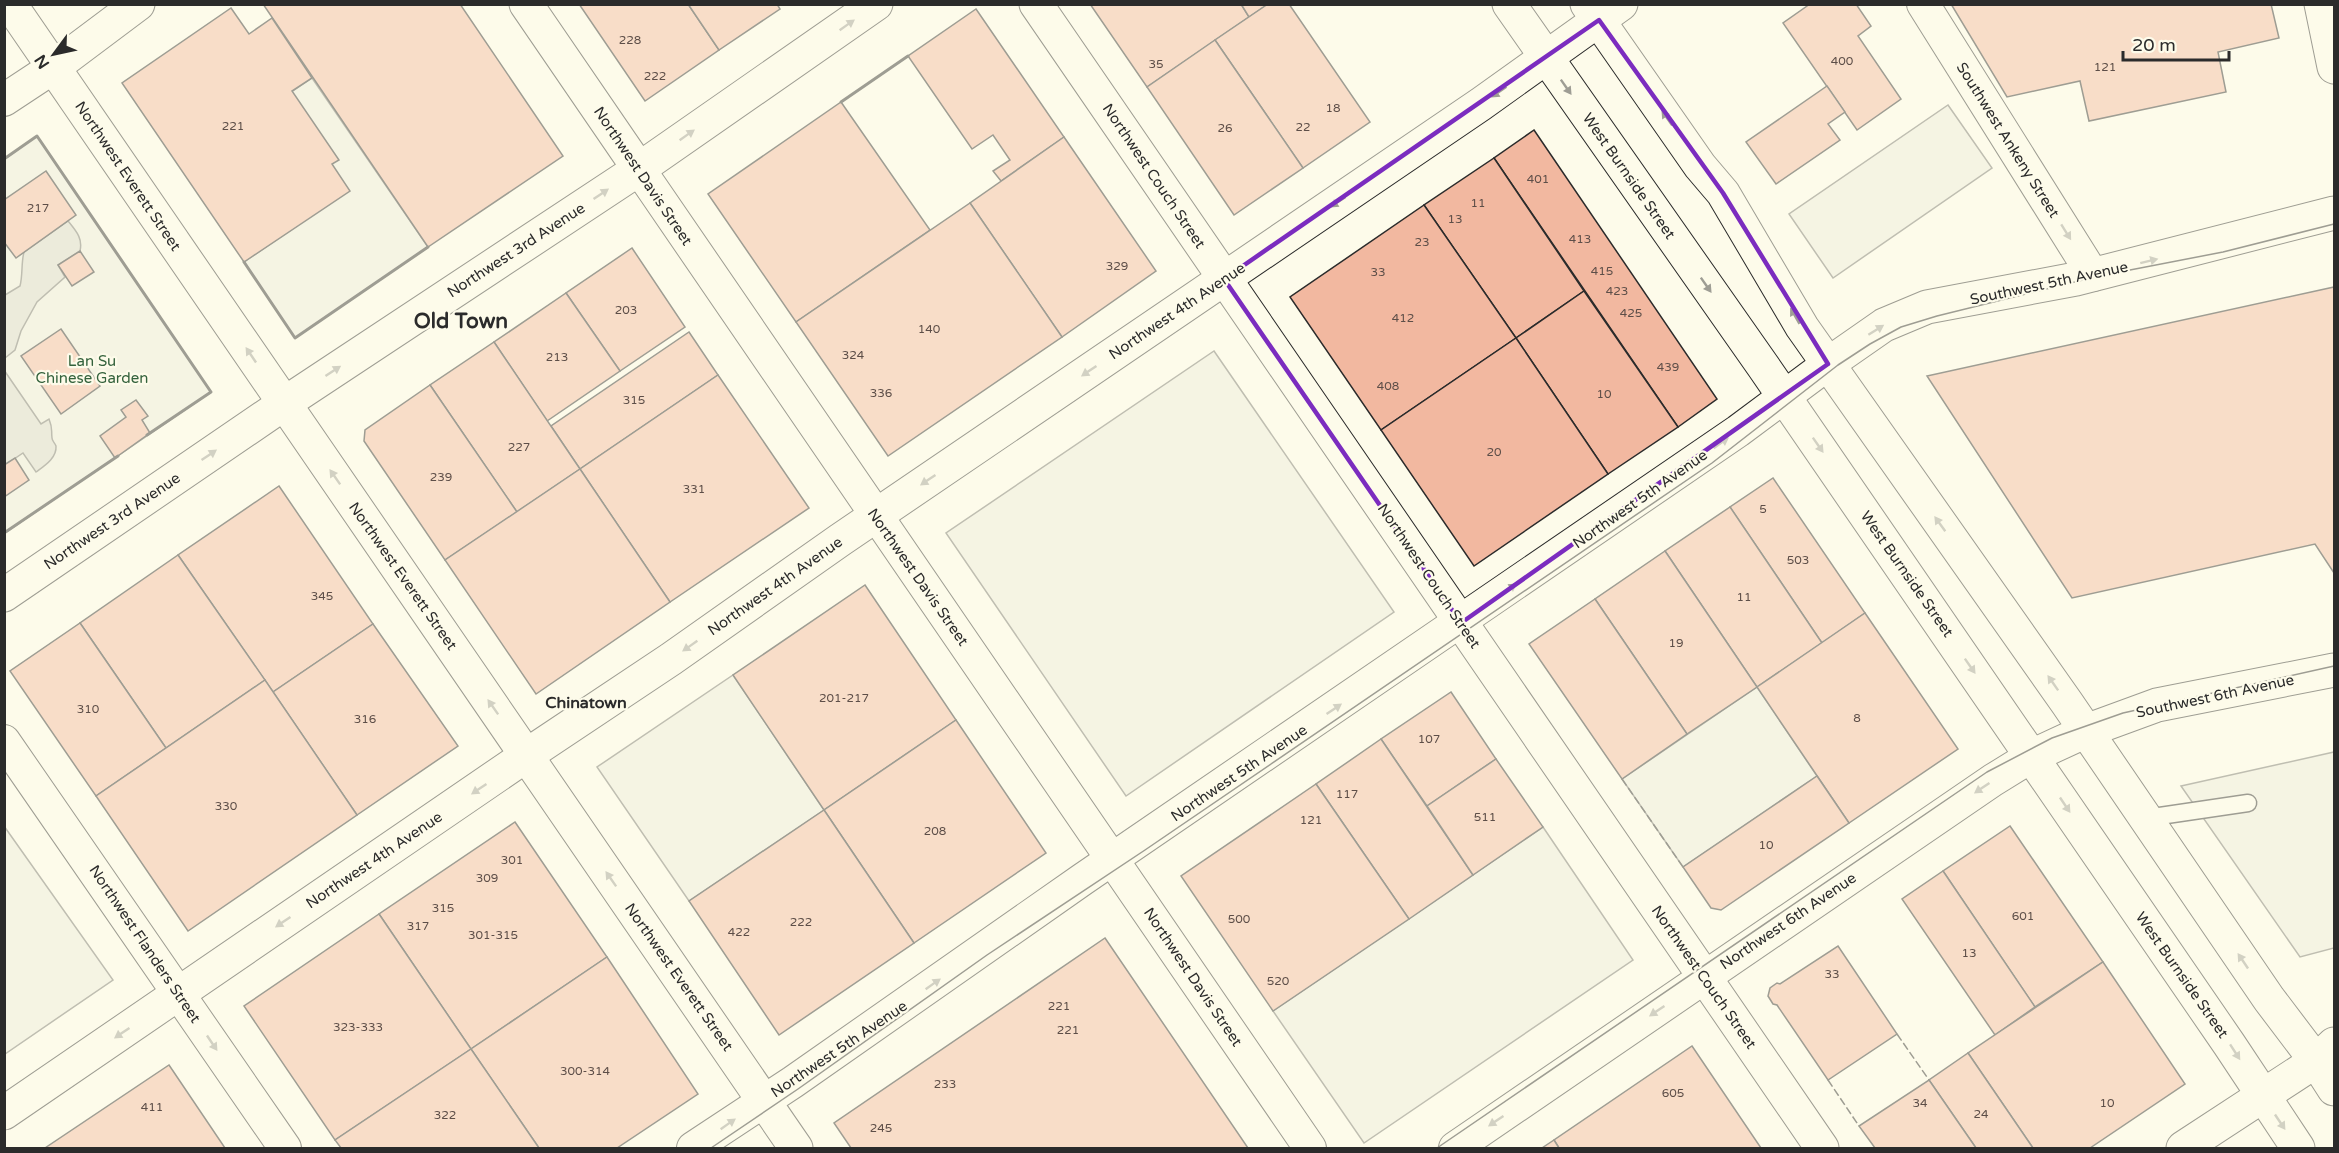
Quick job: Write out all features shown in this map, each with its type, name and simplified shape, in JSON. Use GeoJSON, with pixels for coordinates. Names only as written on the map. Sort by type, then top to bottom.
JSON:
{"type":"FeatureCollection","features":[{"type":"Feature","properties":{"kind":"main road","name":"Northwest Everett Street"},"geometry":{"type":"LineString","coordinates":[[10,4],[796,1149]]}},
{"type":"Feature","properties":{"kind":"main road"},"geometry":{"type":"LineString","coordinates":[[54,67],[138,4]]}},
{"type":"Feature","properties":{"kind":"main road","name":"Northwest Davis Street"},"geometry":{"type":"LineString","coordinates":[[525,4],[639,169]]}},
{"type":"Feature","properties":{"kind":"main road","name":"Northwest 3rd Avenue"},"geometry":{"type":"LineString","coordinates":[[4,595],[285,403],[639,169],[876,4]]}},
{"type":"Feature","properties":{"kind":"main road","name":"Northwest Couch Street"},"geometry":{"type":"LineString","coordinates":[[1036,4],[1822,1149]]}},
{"type":"Feature","properties":{"kind":"main road","name":"West Burnside Street"},"geometry":{"type":"LineString","coordinates":[[1509,4],[2032,756],[2298,1149]]}},
{"type":"Feature","properties":{"kind":"main road"},"geometry":{"type":"LineString","coordinates":[[2321,4],[2334,66]]}},
{"type":"Feature","properties":{"kind":"main road"},"geometry":{"type":"LineString","coordinates":[[1602,10],[1700,166],[1723,193],[1802,327],[2086,731],[2269,999],[2328,1055],[2334,1089]]}},
{"type":"Feature","properties":{"kind":"main road","name":"Northwest 4th Avenue"},"geometry":{"type":"LineString","coordinates":[[4,1113],[1482,104],[1546,58],[1602,10]]}},
{"type":"Feature","properties":{"kind":"main road","name":"Southwest 5th Avenue"},"geometry":{"type":"LineString","coordinates":[[1828,364],[1884,325],[1927,307],[2093,275],[2334,213]]}},
{"type":"Feature","properties":{"kind":"main road","name":"Southwest 6th Avenue"},"geometry":{"type":"LineString","coordinates":[[2032,756],[2086,731],[2157,705],[2334,670]]}},
{"type":"Feature","properties":{"kind":"main road"},"geometry":{"type":"LineString","coordinates":[[2183,1149],[2328,1055]]}},
{"type":"Feature","properties":{"kind":"street","name":"Southwest Ankeny Street"},"geometry":{"type":"LineString","coordinates":[[1923,4],[2093,275]]}},
{"type":"Feature","properties":{"kind":"street"},"geometry":{"type":"LineString","coordinates":[[4,100],[54,67]]}},
{"type":"Feature","properties":{"kind":"street","name":"Northwest Davis Street"},"geometry":{"type":"LineString","coordinates":[[639,169],[875,517],[1310,1149]]}},
{"type":"Feature","properties":{"kind":"street","name":"Southwest 5th Avenue"},"geometry":{"type":"LineString","coordinates":[[1784,397],[1828,364]]}},
{"type":"Feature","properties":{"kind":"street","name":"Northwest 5th Avenue"},"geometry":{"type":"LineString","coordinates":[[693,1149],[1461,623],[1784,397]]}},
{"type":"Feature","properties":{"kind":"street","name":"Northwest Flanders Street"},"geometry":{"type":"LineString","coordinates":[[4,741],[285,1149]]}},
{"type":"Feature","properties":{"kind":"street","name":"Northwest 6th Avenue"},"geometry":{"type":"LineString","coordinates":[[1455,1149],[1993,780],[2032,756]]}},
{"type":"Feature","properties":{"kind":"lane"},"geometry":{"type":"LineString","coordinates":[[2146,818],[2248,803]]}},
{"type":"Feature","properties":{"kind":"highlighted area"},"geometry":{"type":"Polygon","coordinates":[[[1599,20],[1723,193],[1828,364],[1461,623],[1224,279],[1599,20]]]}},
{"type":"Feature","properties":{"kind":"green space","name":"Lan Su Chinese Garden"},"geometry":{"type":"Polygon","coordinates":[[[37,136],[211,392],[5,533],[5,159],[37,136]]]}},
{"type":"Feature","properties":{"kind":"shaded area"},"geometry":{"type":"Polygon","coordinates":[[[312,78],[428,247],[295,338],[244,262],[298,225],[234,131],[312,78]]]}},
{"type":"Feature","properties":{"kind":"shaded area"},"geometry":{"type":"Polygon","coordinates":[[[1948,105],[1992,168],[1833,278],[1789,214],[1948,105]]]}},
{"type":"Feature","properties":{"kind":"shaded area"},"geometry":{"type":"Polygon","coordinates":[[[68,221],[80,238],[80,251],[58,265],[65,277],[37,302],[21,331],[15,350],[5,358],[5,295],[20,286],[24,252],[68,221]]]}},
{"type":"Feature","properties":{"kind":"shaded area"},"geometry":{"type":"Polygon","coordinates":[[[1214,351],[1394,612],[1126,796],[946,533],[1214,351]]]}},
{"type":"Feature","properties":{"kind":"shaded area"},"geometry":{"type":"Polygon","coordinates":[[[4,370],[41,424],[49,419],[50,422],[56,450],[49,461],[36,472],[23,453],[5,465],[4,370]]]}},
{"type":"Feature","properties":{"kind":"shaded area"},"geometry":{"type":"Polygon","coordinates":[[[733,675],[824,810],[689,901],[597,767],[733,675]]]}},
{"type":"Feature","properties":{"kind":"shaded area"},"geometry":{"type":"Polygon","coordinates":[[[1757,687],[1817,776],[1683,867],[1622,779],[1757,687]]]}},
{"type":"Feature","properties":{"kind":"shaded area"},"geometry":{"type":"Polygon","coordinates":[[[2334,752],[2334,948],[2300,957],[2181,786],[2334,752]]]}},
{"type":"Feature","properties":{"kind":"shaded area"},"geometry":{"type":"Polygon","coordinates":[[[4,826],[113,980],[5,1054],[4,1054],[4,826]]]}},
{"type":"Feature","properties":{"kind":"shaded area"},"geometry":{"type":"Polygon","coordinates":[[[1543,827],[1633,960],[1364,1143],[1273,1011],[1543,827]]]}},
{"type":"Feature","properties":{"kind":"building"},"geometry":{"type":"Polygon","coordinates":[[[263,4],[460,4],[563,156],[428,247],[263,4]]]}},
{"type":"Feature","properties":{"kind":"building"},"geometry":{"type":"Polygon","coordinates":[[[579,4],[688,4],[719,50],[645,101],[579,4]]]}},
{"type":"Feature","properties":{"kind":"building"},"geometry":{"type":"Polygon","coordinates":[[[688,4],[777,4],[780,9],[719,50],[688,4]]]}},
{"type":"Feature","properties":{"kind":"building"},"geometry":{"type":"Polygon","coordinates":[[[1090,4],[1241,4],[1249,17],[1147,87],[1090,4]]]}},
{"type":"Feature","properties":{"kind":"building"},"geometry":{"type":"Polygon","coordinates":[[[1241,4],[1268,4],[1249,17],[1241,4]]]}},
{"type":"Feature","properties":{"kind":"building"},"geometry":{"type":"Polygon","coordinates":[[[1268,4],[1289,4],[1370,122],[1303,168],[1215,40],[1268,4]]]}},
{"type":"Feature","properties":{"kind":"building"},"geometry":{"type":"Polygon","coordinates":[[[1810,4],[1856,4],[1871,26],[1858,36],[1901,99],[1857,130],[1783,23],[1810,4]]]}},
{"type":"Feature","properties":{"kind":"building"},"geometry":{"type":"Polygon","coordinates":[[[1951,4],[2271,4],[2279,38],[2218,52],[2226,92],[2089,121],[2080,81],[2007,97],[1951,4]]]}},
{"type":"Feature","properties":{"kind":"building"},"geometry":{"type":"Polygon","coordinates":[[[231,8],[249,34],[272,18],[312,78],[292,91],[339,160],[332,164],[350,191],[244,262],[122,83],[231,8]]]}},
{"type":"Feature","properties":{"kind":"building"},"geometry":{"type":"Polygon","coordinates":[[[976,9],[1064,137],[1001,181],[993,171],[1010,160],[993,135],[972,149],[908,56],[976,9]]]}},
{"type":"Feature","properties":{"kind":"building"},"geometry":{"type":"Polygon","coordinates":[[[1215,40],[1303,168],[1234,215],[1147,87],[1215,40]]]}},
{"type":"Feature","properties":{"kind":"building"},"geometry":{"type":"Polygon","coordinates":[[[1827,86],[1845,112],[1828,124],[1840,140],[1776,184],[1746,142],[1827,86]]]}},
{"type":"Feature","properties":{"kind":"building"},"geometry":{"type":"Polygon","coordinates":[[[841,102],[930,230],[796,322],[708,194],[841,102]]]}},
{"type":"Feature","properties":{"kind":"building"},"geometry":{"type":"Polygon","coordinates":[[[1534,130],[1717,399],[1678,427],[1494,158],[1534,130]]]}},
{"type":"Feature","properties":{"kind":"building"},"geometry":{"type":"Polygon","coordinates":[[[1064,137],[1156,271],[1062,337],[970,203],[1064,137]]]}},
{"type":"Feature","properties":{"kind":"building"},"geometry":{"type":"Polygon","coordinates":[[[1494,158],[1584,291],[1516,338],[1424,205],[1494,158]]]}},
{"type":"Feature","properties":{"kind":"building"},"geometry":{"type":"Polygon","coordinates":[[[46,171],[76,215],[16,258],[4,242],[4,200],[46,171]]]}},
{"type":"Feature","properties":{"kind":"building"},"geometry":{"type":"Polygon","coordinates":[[[970,203],[1062,337],[888,456],[796,322],[970,203]]]}},
{"type":"Feature","properties":{"kind":"building"},"geometry":{"type":"Polygon","coordinates":[[[1424,205],[1516,338],[1381,430],[1290,297],[1424,205]]]}},
{"type":"Feature","properties":{"kind":"building"},"geometry":{"type":"Polygon","coordinates":[[[632,248],[685,327],[620,371],[566,293],[632,248]]]}},
{"type":"Feature","properties":{"kind":"building"},"geometry":{"type":"Polygon","coordinates":[[[80,251],[94,272],[72,286],[58,265],[80,251]]]}},
{"type":"Feature","properties":{"kind":"building"},"geometry":{"type":"Polygon","coordinates":[[[2334,287],[2334,573],[2315,544],[2072,598],[1927,376],[2334,287]]]}},
{"type":"Feature","properties":{"kind":"building"},"geometry":{"type":"Polygon","coordinates":[[[1584,291],[1678,427],[1608,474],[1516,338],[1584,291]]]}},
{"type":"Feature","properties":{"kind":"building"},"geometry":{"type":"Polygon","coordinates":[[[566,293],[620,371],[547,421],[494,342],[566,293]]]}},
{"type":"Feature","properties":{"kind":"building"},"geometry":{"type":"Polygon","coordinates":[[[61,329],[100,386],[61,414],[21,356],[61,329]]]}},
{"type":"Feature","properties":{"kind":"building"},"geometry":{"type":"Polygon","coordinates":[[[689,332],[718,375],[580,469],[551,426],[689,332]]]}},
{"type":"Feature","properties":{"kind":"building"},"geometry":{"type":"Polygon","coordinates":[[[1516,338],[1608,474],[1474,566],[1381,430],[1516,338]]]}},
{"type":"Feature","properties":{"kind":"building"},"geometry":{"type":"Polygon","coordinates":[[[494,342],[580,469],[517,512],[430,385],[494,342]]]}},
{"type":"Feature","properties":{"kind":"building"},"geometry":{"type":"Polygon","coordinates":[[[718,375],[809,508],[670,602],[580,469],[718,375]]]}},
{"type":"Feature","properties":{"kind":"building"},"geometry":{"type":"Polygon","coordinates":[[[430,385],[517,512],[445,560],[364,441],[365,430],[430,385]]]}},
{"type":"Feature","properties":{"kind":"building"},"geometry":{"type":"Polygon","coordinates":[[[136,400],[148,416],[142,420],[150,433],[115,458],[100,436],[126,417],[121,410],[136,400]]]}},
{"type":"Feature","properties":{"kind":"building"},"geometry":{"type":"Polygon","coordinates":[[[15,458],[29,480],[4,497],[4,465],[15,458]]]}},
{"type":"Feature","properties":{"kind":"building"},"geometry":{"type":"Polygon","coordinates":[[[580,469],[670,602],[536,694],[445,560],[580,469]]]}},
{"type":"Feature","properties":{"kind":"building"},"geometry":{"type":"Polygon","coordinates":[[[1773,478],[1865,613],[1822,643],[1730,507],[1773,478]]]}},
{"type":"Feature","properties":{"kind":"building"},"geometry":{"type":"Polygon","coordinates":[[[279,486],[373,624],[273,692],[178,555],[279,486]]]}},
{"type":"Feature","properties":{"kind":"building"},"geometry":{"type":"Polygon","coordinates":[[[1730,507],[1822,643],[1757,687],[1665,551],[1730,507]]]}},
{"type":"Feature","properties":{"kind":"building"},"geometry":{"type":"Polygon","coordinates":[[[1665,551],[1757,687],[1687,734],[1595,599],[1665,551]]]}},
{"type":"Feature","properties":{"kind":"building"},"geometry":{"type":"Polygon","coordinates":[[[178,555],[265,680],[166,748],[80,623],[178,555]]]}},
{"type":"Feature","properties":{"kind":"building"},"geometry":{"type":"Polygon","coordinates":[[[865,585],[956,720],[824,810],[733,675],[865,585]]]}},
{"type":"Feature","properties":{"kind":"building"},"geometry":{"type":"Polygon","coordinates":[[[1595,599],[1687,734],[1622,779],[1529,644],[1595,599]]]}},
{"type":"Feature","properties":{"kind":"building"},"geometry":{"type":"Polygon","coordinates":[[[1865,613],[1958,749],[1849,823],[1757,687],[1865,613]]]}},
{"type":"Feature","properties":{"kind":"building"},"geometry":{"type":"Polygon","coordinates":[[[80,623],[166,748],[96,796],[10,671],[80,623]]]}},
{"type":"Feature","properties":{"kind":"building"},"geometry":{"type":"Polygon","coordinates":[[[373,624],[458,746],[357,815],[273,692],[373,624]]]}},
{"type":"Feature","properties":{"kind":"building"},"geometry":{"type":"Polygon","coordinates":[[[265,680],[357,815],[188,931],[96,796],[265,680]]]}},
{"type":"Feature","properties":{"kind":"building"},"geometry":{"type":"Polygon","coordinates":[[[1451,692],[1496,759],[1427,806],[1381,739],[1451,692]]]}},
{"type":"Feature","properties":{"kind":"building"},"geometry":{"type":"Polygon","coordinates":[[[956,720],[1046,853],[914,943],[824,810],[956,720]]]}},
{"type":"Feature","properties":{"kind":"building"},"geometry":{"type":"Polygon","coordinates":[[[1381,739],[1473,875],[1409,919],[1316,784],[1381,739]]]}},
{"type":"Feature","properties":{"kind":"building"},"geometry":{"type":"Polygon","coordinates":[[[1496,759],[1543,827],[1473,875],[1427,806],[1496,759]]]}},
{"type":"Feature","properties":{"kind":"building"},"geometry":{"type":"Polygon","coordinates":[[[1817,776],[1849,823],[1721,910],[1711,908],[1683,867],[1817,776]]]}},
{"type":"Feature","properties":{"kind":"building"},"geometry":{"type":"Polygon","coordinates":[[[1316,784],[1409,919],[1273,1011],[1181,876],[1316,784]]]}},
{"type":"Feature","properties":{"kind":"building"},"geometry":{"type":"Polygon","coordinates":[[[824,810],[914,943],[779,1035],[689,901],[824,810]]]}},
{"type":"Feature","properties":{"kind":"building"},"geometry":{"type":"Polygon","coordinates":[[[515,822],[607,957],[471,1049],[379,914],[515,822]]]}},
{"type":"Feature","properties":{"kind":"building"},"geometry":{"type":"Polygon","coordinates":[[[2010,826],[2103,962],[2035,1007],[1943,871],[2010,826]]]}},
{"type":"Feature","properties":{"kind":"building"},"geometry":{"type":"Polygon","coordinates":[[[1943,871],[2035,1007],[1995,1035],[1902,899],[1943,871]]]}},
{"type":"Feature","properties":{"kind":"building"},"geometry":{"type":"Polygon","coordinates":[[[379,914],[471,1049],[335,1140],[244,1006],[379,914]]]}},
{"type":"Feature","properties":{"kind":"building"},"geometry":{"type":"Polygon","coordinates":[[[1105,938],[1248,1148],[851,1148],[834,1123],[1105,938]]]}},
{"type":"Feature","properties":{"kind":"building"},"geometry":{"type":"Polygon","coordinates":[[[1838,946],[1897,1034],[1828,1080],[1777,1005],[1773,1004],[1768,996],[1770,988],[1777,983],[1780,984],[1838,946]]]}},
{"type":"Feature","properties":{"kind":"building"},"geometry":{"type":"Polygon","coordinates":[[[607,957],[698,1094],[617,1148],[539,1148],[471,1049],[607,957]]]}},
{"type":"Feature","properties":{"kind":"building"},"geometry":{"type":"Polygon","coordinates":[[[2103,962],[2185,1084],[2090,1148],[2033,1148],[1968,1053],[2103,962]]]}},
{"type":"Feature","properties":{"kind":"building"},"geometry":{"type":"Polygon","coordinates":[[[1692,1046],[1761,1148],[1559,1148],[1554,1140],[1692,1046]]]}},
{"type":"Feature","properties":{"kind":"building"},"geometry":{"type":"Polygon","coordinates":[[[471,1049],[539,1148],[341,1148],[335,1140],[471,1049]]]}},
{"type":"Feature","properties":{"kind":"building"},"geometry":{"type":"Polygon","coordinates":[[[1968,1053],[2033,1148],[1976,1148],[1929,1080],[1968,1053]]]}},
{"type":"Feature","properties":{"kind":"building"},"geometry":{"type":"Polygon","coordinates":[[[169,1065],[225,1148],[45,1148],[169,1065]]]}},
{"type":"Feature","properties":{"kind":"building"},"geometry":{"type":"Polygon","coordinates":[[[1929,1080],[1976,1148],[1875,1148],[1859,1126],[1929,1080]]]}},
{"type":"Feature","properties":{"kind":"building"},"geometry":{"type":"Polygon","coordinates":[[[1554,1140],[1559,1148],[1542,1148],[1554,1140]]]}},
{"type":"Feature","properties":{"kind":"tram line"},"geometry":{"type":"LineString","coordinates":[[711,1148],[987,955],[1145,850],[1712,463],[1838,365],[1870,344],[1901,327],[1937,316],[2099,276],[2223,252],[2334,224]]}},
{"type":"Feature","properties":{"kind":"tram line"},"geometry":{"type":"LineString","coordinates":[[1437,1148],[1987,772],[2052,738],[2123,713],[2334,666]]}},
{"type":"Feature","properties":{"kind":"fence"},"geometry":{"type":"LineString","coordinates":[[1622,779],[1683,867]]}},
{"type":"Feature","properties":{"kind":"fence"},"geometry":{"type":"LineString","coordinates":[[1897,1034],[1929,1080]]}},
{"type":"Feature","properties":{"kind":"fence"},"geometry":{"type":"LineString","coordinates":[[1828,1080],[1859,1126]]}},
{"type":"Feature","properties":{"kind":"wall"},"geometry":{"type":"LineString","coordinates":[[841,102],[908,56]]}},
{"type":"Feature","properties":{"kind":"wall"},"geometry":{"type":"LineString","coordinates":[[4,159],[37,136],[211,392],[147,435]]}},
{"type":"Feature","properties":{"kind":"wall"},"geometry":{"type":"LineString","coordinates":[[244,262],[295,338],[428,247]]}},
{"type":"Feature","properties":{"kind":"wall"},"geometry":{"type":"LineString","coordinates":[[4,533],[118,456]]}},
{"type":"Feature","properties":{"kind":"district","name":"Old Town"},"geometry":{"type":"Point","coordinates":[461,321]}},
{"type":"Feature","properties":{"kind":"district","name":"Chinatown"},"geometry":{"type":"Point","coordinates":[586,703]}}]}
